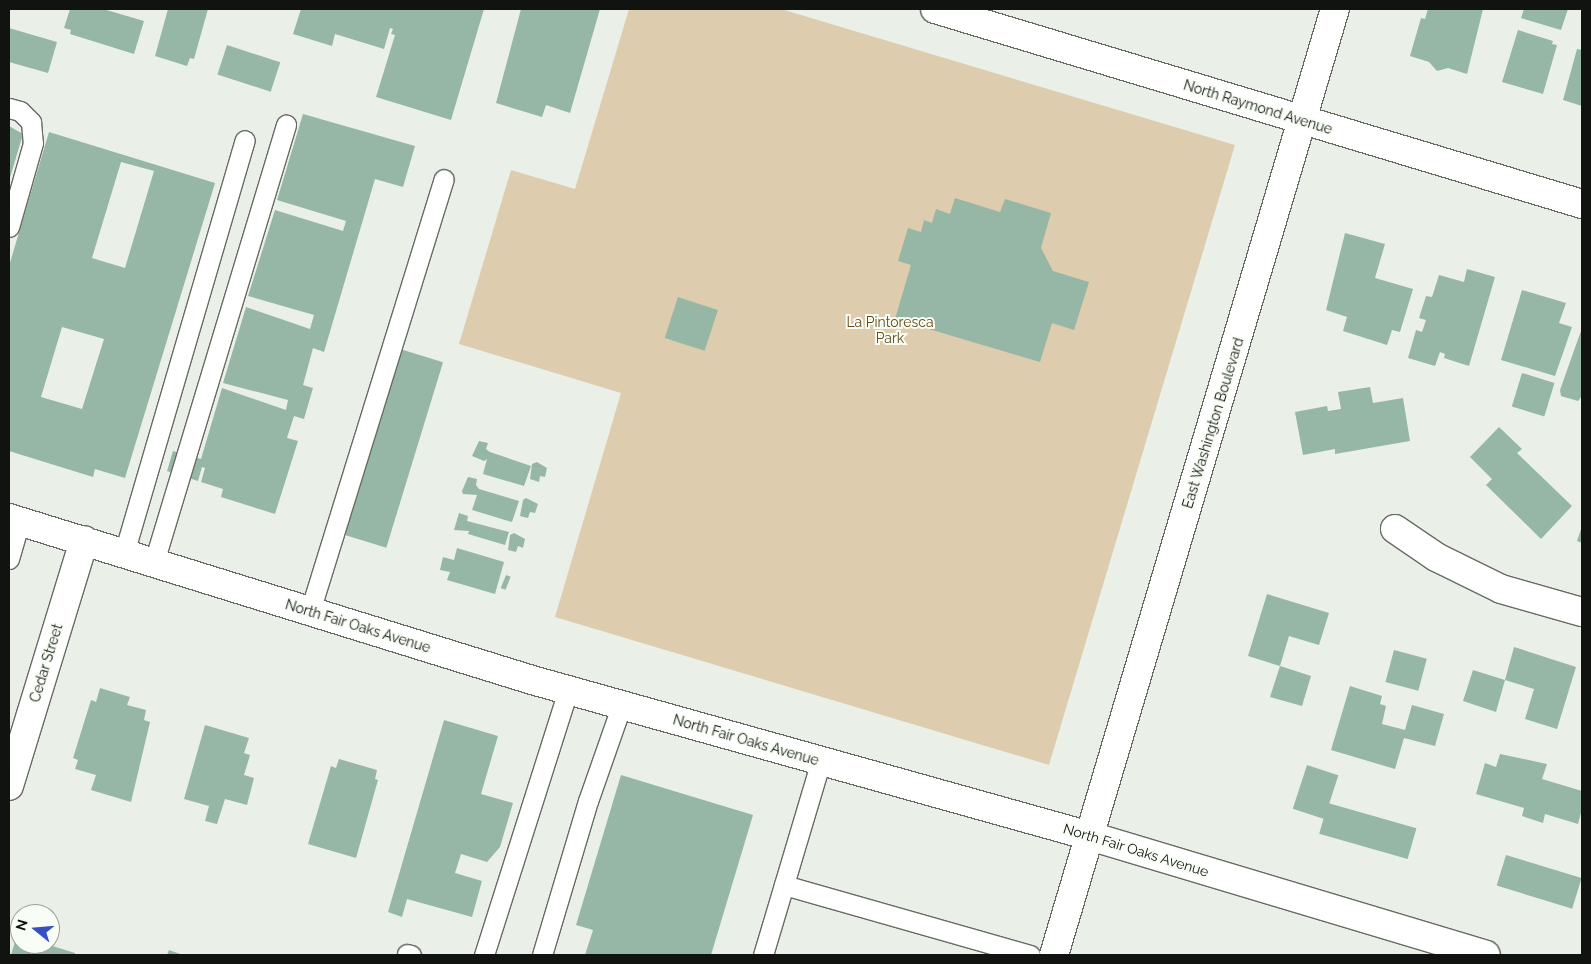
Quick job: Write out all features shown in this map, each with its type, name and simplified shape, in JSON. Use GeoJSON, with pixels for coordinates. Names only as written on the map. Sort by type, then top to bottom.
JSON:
{"type":"FeatureCollection","features":[{"type":"Feature","properties":{"kind":"main road","name":"North Raymond Avenue"},"geometry":{"type":"LineString","coordinates":[[935,9],[1582,204]]}},
{"type":"Feature","properties":{"kind":"main road","name":"East Washington Boulevard"},"geometry":{"type":"LineString","coordinates":[[1054,955],[1271,226],[1300,120],[1335,9]]}},
{"type":"Feature","properties":{"kind":"main road","name":"North Fair Oaks Avenue"},"geometry":{"type":"LineString","coordinates":[[15,519],[568,690],[1090,836],[1486,955]]}},
{"type":"Feature","properties":{"kind":"main road"},"geometry":{"type":"LineString","coordinates":[[1395,529],[1436,557],[1501,589],[1582,612]]}},
{"type":"Feature","properties":{"kind":"main road","name":"Cedar Street"},"geometry":{"type":"LineString","coordinates":[[9,786],[84,540]]}},
{"type":"Feature","properties":{"kind":"lane"},"geometry":{"type":"LineString","coordinates":[[9,108],[20,111],[32,122],[34,143],[9,227]]}},
{"type":"Feature","properties":{"kind":"lane"},"geometry":{"type":"LineString","coordinates":[[154,562],[286,125]]}},
{"type":"Feature","properties":{"kind":"lane"},"geometry":{"type":"LineString","coordinates":[[124,553],[246,140]]}},
{"type":"Feature","properties":{"kind":"lane"},"geometry":{"type":"LineString","coordinates":[[310,611],[444,179]]}},
{"type":"Feature","properties":{"kind":"lane"},"geometry":{"type":"LineString","coordinates":[[9,559],[15,519]]}},
{"type":"Feature","properties":{"kind":"lane"},"geometry":{"type":"LineString","coordinates":[[484,955],[568,690]]}},
{"type":"Feature","properties":{"kind":"lane"},"geometry":{"type":"LineString","coordinates":[[542,955],[588,800],[622,704]]}},
{"type":"Feature","properties":{"kind":"lane"},"geometry":{"type":"LineString","coordinates":[[763,955],[821,760]]}},
{"type":"Feature","properties":{"kind":"lane"},"geometry":{"type":"LineString","coordinates":[[784,885],[1030,955]]}},
{"type":"Feature","properties":{"kind":"green space","name":"La Pintoresca Park"},"geometry":{"type":"Polygon","coordinates":[[[629,9],[781,9],[1235,145],[1049,765],[555,617],[621,393],[459,344],[511,170],[575,189],[629,9]]]}},
{"type":"Feature","properties":{"kind":"building"},"geometry":{"type":"Polygon","coordinates":[[[70,9],[103,9],[144,21],[134,54],[70,34],[71,30],[64,28],[70,9]]]}},
{"type":"Feature","properties":{"kind":"building"},"geometry":{"type":"Polygon","coordinates":[[[168,9],[208,9],[194,59],[190,58],[187,66],[155,56],[168,9]]]}},
{"type":"Feature","properties":{"kind":"building"},"geometry":{"type":"Polygon","coordinates":[[[301,9],[484,9],[451,120],[376,97],[395,35],[391,34],[393,29],[390,28],[384,49],[335,34],[332,46],[293,34],[301,9]]]}},
{"type":"Feature","properties":{"kind":"building"},"geometry":{"type":"Polygon","coordinates":[[[521,9],[600,9],[570,113],[546,105],[542,117],[496,103],[521,9]]]}},
{"type":"Feature","properties":{"kind":"building"},"geometry":{"type":"Polygon","coordinates":[[[1428,9],[1483,9],[1467,74],[1448,68],[1437,71],[1429,62],[1410,56],[1421,18],[1425,19],[1428,9]]]}},
{"type":"Feature","properties":{"kind":"building"},"geometry":{"type":"Polygon","coordinates":[[[1524,9],[1568,9],[1561,30],[1521,18],[1524,9]]]}},
{"type":"Feature","properties":{"kind":"building"},"geometry":{"type":"Polygon","coordinates":[[[9,28],[57,42],[48,73],[9,62],[9,28]]]}},
{"type":"Feature","properties":{"kind":"building"},"geometry":{"type":"Polygon","coordinates":[[[1518,30],[1553,41],[1552,44],[1557,45],[1543,94],[1502,82],[1518,30]]]}},
{"type":"Feature","properties":{"kind":"building"},"geometry":{"type":"Polygon","coordinates":[[[227,45],[280,62],[271,92],[217,74],[227,45]]]}},
{"type":"Feature","properties":{"kind":"building"},"geometry":{"type":"Polygon","coordinates":[[[1577,49],[1582,50],[1582,106],[1563,100],[1577,49]]]}},
{"type":"Feature","properties":{"kind":"building"},"geometry":{"type":"Polygon","coordinates":[[[303,114],[415,146],[403,187],[375,179],[324,352],[313,348],[303,385],[313,388],[304,419],[294,416],[287,438],[298,441],[275,514],[221,497],[223,489],[201,482],[205,468],[202,467],[198,481],[167,471],[173,451],[201,459],[222,388],[286,410],[288,400],[223,383],[246,307],[310,329],[314,315],[248,296],[275,210],[343,231],[346,221],[277,200],[303,114]]]}},
{"type":"Feature","properties":{"kind":"building"},"geometry":{"type":"Polygon","coordinates":[[[9,126],[23,134],[9,181],[9,126]]]}},
{"type":"Feature","properties":{"kind":"building"},"geometry":{"type":"Polygon","coordinates":[[[49,132],[215,183],[125,478],[95,469],[93,477],[9,451],[9,266],[49,132]],[[121,162],[92,258],[125,268],[154,171],[121,162]],[[62,327],[41,397],[82,409],[104,339],[62,327]]]}},
{"type":"Feature","properties":{"kind":"building"},"geometry":{"type":"Polygon","coordinates":[[[955,198],[1000,212],[1005,199],[1051,213],[1041,248],[1053,271],[1089,282],[1074,330],[1052,323],[1040,362],[895,319],[911,265],[898,261],[908,228],[921,232],[924,220],[932,223],[936,209],[950,214],[955,198]]]}},
{"type":"Feature","properties":{"kind":"building"},"geometry":{"type":"Polygon","coordinates":[[[1345,233],[1385,244],[1375,278],[1413,289],[1400,332],[1392,330],[1387,345],[1343,331],[1347,317],[1326,310],[1345,233]]]}},
{"type":"Feature","properties":{"kind":"building"},"geometry":{"type":"Polygon","coordinates":[[[1467,269],[1495,277],[1469,366],[1444,358],[1445,354],[1440,352],[1435,366],[1408,358],[1416,330],[1422,332],[1426,320],[1419,318],[1426,296],[1432,297],[1439,275],[1464,282],[1467,269]]]}},
{"type":"Feature","properties":{"kind":"building"},"geometry":{"type":"Polygon","coordinates":[[[1522,290],[1566,303],[1559,323],[1572,327],[1555,376],[1501,360],[1522,290]]]}},
{"type":"Feature","properties":{"kind":"building"},"geometry":{"type":"Polygon","coordinates":[[[678,297],[718,310],[705,351],[665,338],[678,297]]]}},
{"type":"Feature","properties":{"kind":"building"},"geometry":{"type":"Polygon","coordinates":[[[1582,328],[1582,396],[1578,401],[1561,396],[1560,390],[1582,328]]]}},
{"type":"Feature","properties":{"kind":"building"},"geometry":{"type":"Polygon","coordinates":[[[400,349],[443,362],[386,548],[343,535],[400,349]]]}},
{"type":"Feature","properties":{"kind":"building"},"geometry":{"type":"Polygon","coordinates":[[[1522,373],[1555,383],[1544,416],[1512,406],[1522,373]]]}},
{"type":"Feature","properties":{"kind":"building"},"geometry":{"type":"Polygon","coordinates":[[[1370,387],[1373,403],[1403,398],[1410,441],[1335,454],[1335,449],[1303,455],[1295,412],[1327,406],[1328,411],[1341,409],[1338,392],[1370,387]]]}},
{"type":"Feature","properties":{"kind":"building"},"geometry":{"type":"Polygon","coordinates":[[[1499,427],[1522,449],[1517,453],[1572,506],[1541,539],[1486,485],[1492,479],[1470,457],[1499,427]]]}},
{"type":"Feature","properties":{"kind":"building"},"geometry":{"type":"Polygon","coordinates":[[[479,441],[488,443],[486,449],[490,452],[531,466],[524,486],[483,474],[487,459],[484,461],[472,456],[479,441]]]}},
{"type":"Feature","properties":{"kind":"building"},"geometry":{"type":"Polygon","coordinates":[[[537,462],[547,468],[545,477],[540,476],[539,482],[530,479],[532,464],[537,462]]]}},
{"type":"Feature","properties":{"kind":"building"},"geometry":{"type":"Polygon","coordinates":[[[468,477],[477,479],[476,485],[479,489],[519,501],[512,522],[472,510],[477,495],[463,494],[462,491],[468,477]]]}},
{"type":"Feature","properties":{"kind":"building"},"geometry":{"type":"Polygon","coordinates":[[[526,498],[538,504],[535,513],[530,512],[528,518],[520,516],[523,500],[526,498]]]}},
{"type":"Feature","properties":{"kind":"building"},"geometry":{"type":"Polygon","coordinates":[[[459,513],[468,516],[467,521],[509,532],[505,545],[468,534],[469,531],[454,530],[459,513]]]}},
{"type":"Feature","properties":{"kind":"building"},"geometry":{"type":"Polygon","coordinates":[[[1582,526],[1582,543],[1577,541],[1582,526]]]}},
{"type":"Feature","properties":{"kind":"building"},"geometry":{"type":"Polygon","coordinates":[[[514,533],[525,539],[523,548],[518,546],[516,552],[508,550],[510,535],[514,533]]]}},
{"type":"Feature","properties":{"kind":"building"},"geometry":{"type":"Polygon","coordinates":[[[457,548],[504,562],[495,594],[447,580],[450,572],[440,570],[443,557],[454,560],[457,548]]]}},
{"type":"Feature","properties":{"kind":"building"},"geometry":{"type":"Polygon","coordinates":[[[506,575],[511,577],[505,590],[501,588],[506,575]]]}},
{"type":"Feature","properties":{"kind":"building"},"geometry":{"type":"Polygon","coordinates":[[[1267,594],[1329,613],[1319,645],[1289,636],[1280,666],[1248,656],[1267,594]]]}},
{"type":"Feature","properties":{"kind":"building"},"geometry":{"type":"Polygon","coordinates":[[[1514,647],[1576,667],[1557,729],[1525,719],[1534,689],[1505,680],[1514,647]]]}},
{"type":"Feature","properties":{"kind":"building"},"geometry":{"type":"Polygon","coordinates":[[[1394,650],[1427,659],[1418,691],[1385,682],[1394,650]]]}},
{"type":"Feature","properties":{"kind":"building"},"geometry":{"type":"Polygon","coordinates":[[[1280,666],[1311,676],[1302,706],[1270,697],[1280,666]]]}},
{"type":"Feature","properties":{"kind":"building"},"geometry":{"type":"Polygon","coordinates":[[[1473,670],[1505,680],[1496,712],[1463,701],[1473,670]]]}},
{"type":"Feature","properties":{"kind":"building"},"geometry":{"type":"Polygon","coordinates":[[[1350,686],[1382,696],[1380,704],[1386,706],[1382,724],[1405,730],[1412,705],[1444,714],[1435,746],[1404,738],[1395,769],[1331,750],[1350,686]]]}},
{"type":"Feature","properties":{"kind":"building"},"geometry":{"type":"Polygon","coordinates":[[[100,688],[130,697],[127,705],[146,710],[144,720],[150,722],[131,802],[91,790],[96,775],[75,769],[78,760],[73,758],[91,700],[96,702],[100,688]]]}},
{"type":"Feature","properties":{"kind":"building"},"geometry":{"type":"Polygon","coordinates":[[[444,720],[498,736],[481,794],[513,803],[500,847],[487,862],[461,854],[455,873],[482,881],[472,917],[407,899],[402,917],[388,912],[444,720]]]}},
{"type":"Feature","properties":{"kind":"building"},"geometry":{"type":"Polygon","coordinates":[[[205,725],[249,738],[244,753],[250,755],[244,775],[254,778],[247,805],[225,799],[217,824],[205,821],[209,806],[184,799],[205,725]]]}},
{"type":"Feature","properties":{"kind":"building"},"geometry":{"type":"Polygon","coordinates":[[[1500,754],[1547,764],[1542,779],[1582,791],[1582,809],[1578,824],[1545,814],[1543,823],[1522,816],[1524,808],[1476,794],[1485,763],[1496,767],[1500,754]]]}},
{"type":"Feature","properties":{"kind":"building"},"geometry":{"type":"Polygon","coordinates":[[[339,759],[377,770],[375,779],[378,780],[356,858],[308,844],[331,766],[336,768],[339,759]]]}},
{"type":"Feature","properties":{"kind":"building"},"geometry":{"type":"Polygon","coordinates":[[[1307,765],[1338,775],[1324,819],[1293,809],[1307,765]]]}},
{"type":"Feature","properties":{"kind":"building"},"geometry":{"type":"Polygon","coordinates":[[[621,775],[753,815],[711,955],[585,955],[593,930],[576,925],[621,775]]]}},
{"type":"Feature","properties":{"kind":"building"},"geometry":{"type":"Polygon","coordinates":[[[1328,803],[1416,828],[1408,859],[1319,834],[1328,803]]]}},
{"type":"Feature","properties":{"kind":"building"},"geometry":{"type":"Polygon","coordinates":[[[1506,855],[1582,878],[1572,909],[1497,886],[1506,855]]]}},
{"type":"Feature","properties":{"kind":"building"},"geometry":{"type":"Polygon","coordinates":[[[60,948],[75,953],[75,955],[11,955],[60,954],[60,948]]]}},
{"type":"Feature","properties":{"kind":"building"},"geometry":{"type":"Polygon","coordinates":[[[169,950],[183,955],[167,955],[169,950]]]}}]}
